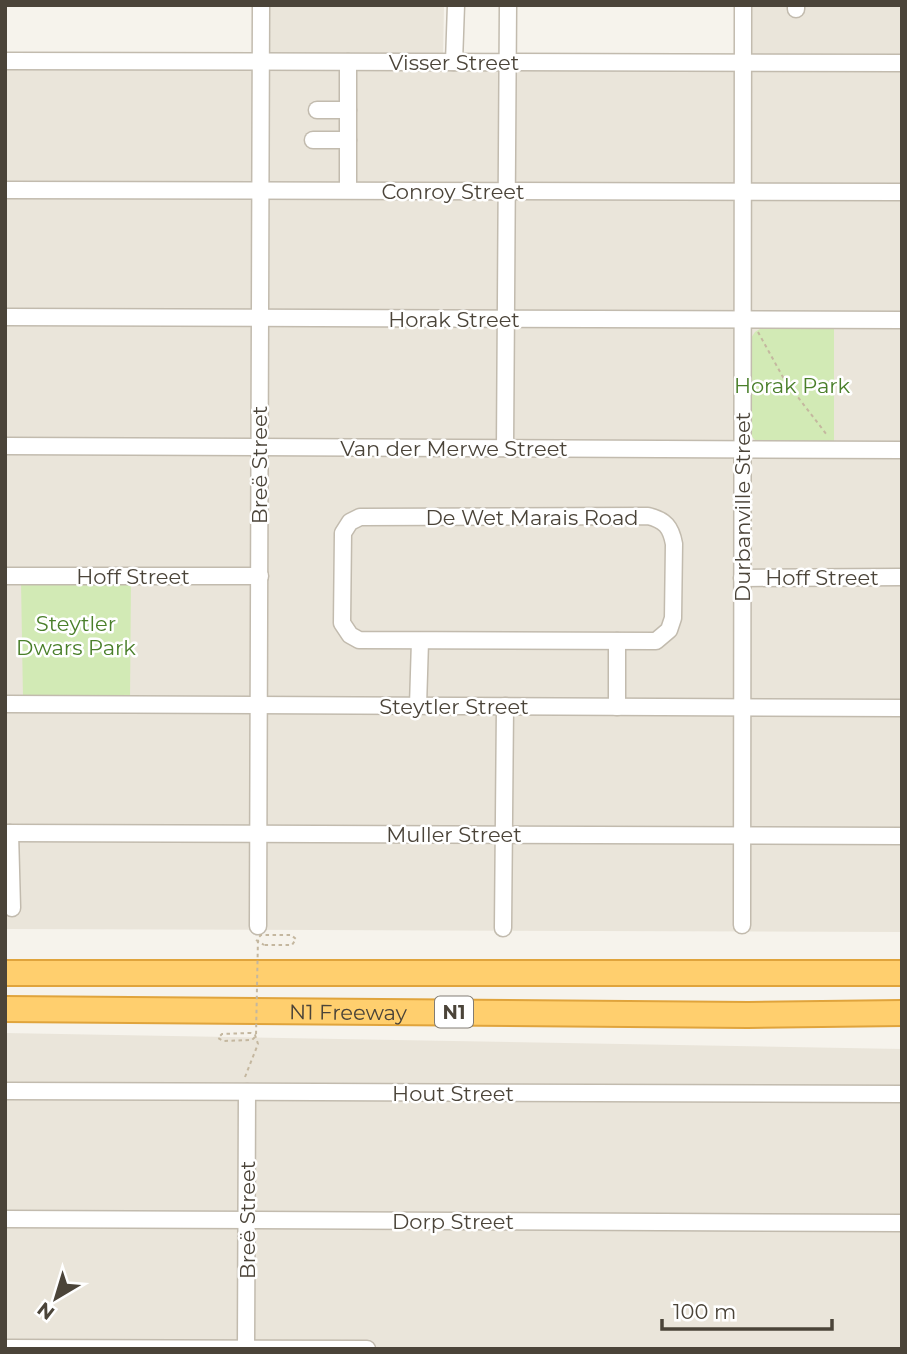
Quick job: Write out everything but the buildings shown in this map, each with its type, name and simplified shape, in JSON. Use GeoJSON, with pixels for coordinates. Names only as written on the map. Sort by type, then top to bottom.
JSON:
{"type":"FeatureCollection","features":[{"type":"Feature","properties":{"kind":"highway"},"geometry":{"type":"LineString","coordinates":[[719,972],[762,965],[902,956]]}},
{"type":"Feature","properties":{"kind":"highway","name":"N1 Freeway"},"geometry":{"type":"LineString","coordinates":[[5,973],[902,973]]}},
{"type":"Feature","properties":{"kind":"highway","name":"N1 Freeway"},"geometry":{"type":"LineString","coordinates":[[5,1009],[748,1015],[902,1013]]}},
{"type":"Feature","properties":{"kind":"highway"},"geometry":{"type":"LineString","coordinates":[[748,1015],[776,1021],[902,1025]]}},
{"type":"Feature","properties":{"kind":"street","name":"Breë Street"},"geometry":{"type":"LineString","coordinates":[[258,926],[261,5]]}},
{"type":"Feature","properties":{"kind":"street"},"geometry":{"type":"LineString","coordinates":[[454,62],[456,5]]}},
{"type":"Feature","properties":{"kind":"street"},"geometry":{"type":"LineString","coordinates":[[505,448],[508,319],[508,5]]}},
{"type":"Feature","properties":{"kind":"street","name":"Durbanville Street"},"geometry":{"type":"LineString","coordinates":[[742,925],[741,451],[747,320],[743,192],[743,5]]}},
{"type":"Feature","properties":{"kind":"street","name":"Visser Street"},"geometry":{"type":"LineString","coordinates":[[5,61],[902,63]]}},
{"type":"Feature","properties":{"kind":"street"},"geometry":{"type":"LineString","coordinates":[[348,62],[348,190]]}},
{"type":"Feature","properties":{"kind":"street"},"geometry":{"type":"LineString","coordinates":[[317,110],[348,110]]}},
{"type":"Feature","properties":{"kind":"street"},"geometry":{"type":"LineString","coordinates":[[313,140],[348,141]]}},
{"type":"Feature","properties":{"kind":"street","name":"Conroy Street"},"geometry":{"type":"LineString","coordinates":[[5,190],[902,192]]}},
{"type":"Feature","properties":{"kind":"street","name":"Horak Street"},"geometry":{"type":"LineString","coordinates":[[5,317],[902,320]]}},
{"type":"Feature","properties":{"kind":"street","name":"Van der Merwe Street"},"geometry":{"type":"LineString","coordinates":[[5,446],[902,450]]}},
{"type":"Feature","properties":{"kind":"street","name":"De Wet Marais Road"},"geometry":{"type":"LineString","coordinates":[[648,516],[661,520],[670,528],[674,544],[672,625],[666,634],[653,642],[420,641],[359,640],[345,629],[341,616],[343,533],[354,519],[648,516]]}},
{"type":"Feature","properties":{"kind":"street","name":"Hoff Street"},"geometry":{"type":"LineString","coordinates":[[5,576],[260,576]]}},
{"type":"Feature","properties":{"kind":"street","name":"Hoff Street"},"geometry":{"type":"LineString","coordinates":[[742,578],[902,577]]}},
{"type":"Feature","properties":{"kind":"street"},"geometry":{"type":"LineString","coordinates":[[418,706],[420,641]]}},
{"type":"Feature","properties":{"kind":"street"},"geometry":{"type":"LineString","coordinates":[[617,641],[617,707]]}},
{"type":"Feature","properties":{"kind":"street","name":"Steytler Street"},"geometry":{"type":"LineString","coordinates":[[5,704],[902,709]]}},
{"type":"Feature","properties":{"kind":"street"},"geometry":{"type":"LineString","coordinates":[[503,928],[505,706]]}},
{"type":"Feature","properties":{"kind":"street"},"geometry":{"type":"LineString","coordinates":[[8,833],[12,908]]}},
{"type":"Feature","properties":{"kind":"street","name":"Muller Street"},"geometry":{"type":"LineString","coordinates":[[8,833],[902,836]]}},
{"type":"Feature","properties":{"kind":"street","name":"Hout Street"},"geometry":{"type":"LineString","coordinates":[[5,1091],[902,1094]]}},
{"type":"Feature","properties":{"kind":"street","name":"Breë Street"},"geometry":{"type":"LineString","coordinates":[[246,1349],[247,1092]]}},
{"type":"Feature","properties":{"kind":"street","name":"Dorp Street"},"geometry":{"type":"LineString","coordinates":[[5,1219],[902,1223]]}},
{"type":"Feature","properties":{"kind":"street"},"geometry":{"type":"LineString","coordinates":[[5,1348],[367,1349]]}},
{"type":"Feature","properties":{"kind":"path"},"geometry":{"type":"LineString","coordinates":[[747,320],[784,379],[838,450]]}},
{"type":"Feature","properties":{"kind":"path"},"geometry":{"type":"LineString","coordinates":[[247,1092],[245,1077],[258,1044],[255,1035],[222,1034],[218,1038],[223,1041],[252,1040],[256,1036],[258,938],[261,935],[291,935],[296,939],[292,944],[264,945]]}},
{"type":"Feature","properties":{"kind":"shaded area"},"geometry":{"type":"Polygon","coordinates":[[[262,5],[444,5],[443,60],[742,62],[742,5],[902,5],[902,932],[5,929],[5,59],[262,61],[262,5]]]}},
{"type":"Feature","properties":{"kind":"shaded area"},"geometry":{"type":"Polygon","coordinates":[[[5,1033],[902,1049],[902,1349],[5,1349],[5,1033]]]}},
{"type":"Feature","properties":{"kind":"green space","name":"Horak Park"},"geometry":{"type":"Polygon","coordinates":[[[763,327],[834,327],[834,443],[762,443],[751,436],[749,341],[755,332],[763,327]]]}},
{"type":"Feature","properties":{"kind":"green space","name":"Steytler Dwars Park"},"geometry":{"type":"Polygon","coordinates":[[[131,580],[130,700],[23,699],[21,581],[131,580]]]}}]}
